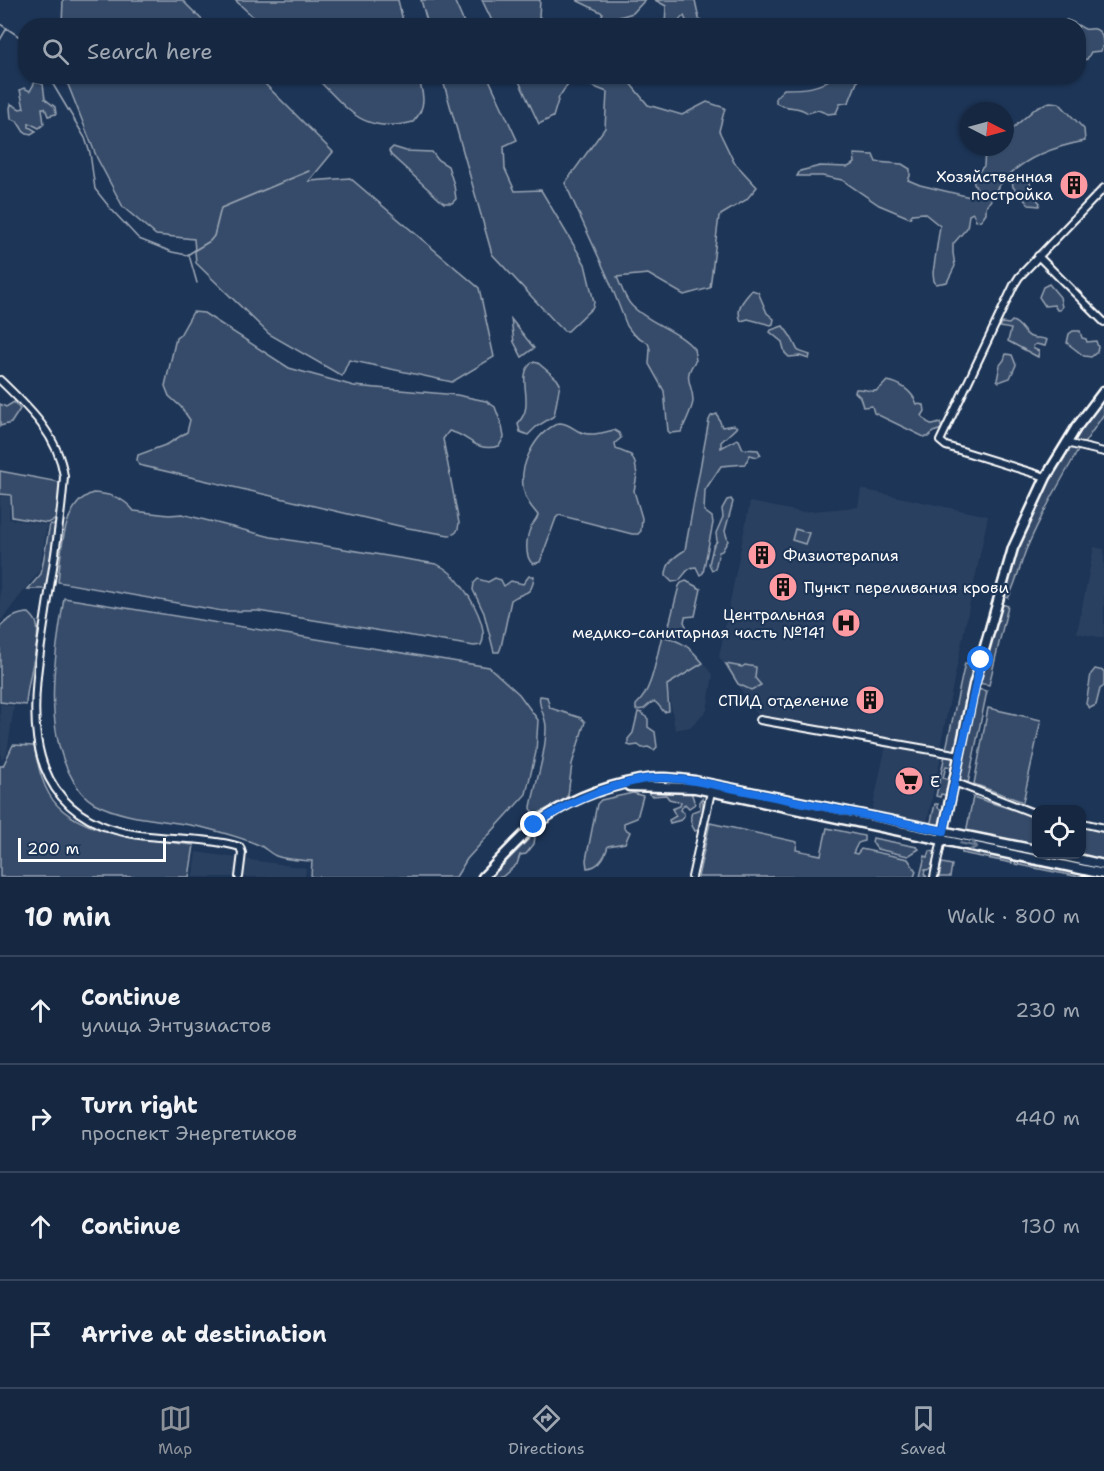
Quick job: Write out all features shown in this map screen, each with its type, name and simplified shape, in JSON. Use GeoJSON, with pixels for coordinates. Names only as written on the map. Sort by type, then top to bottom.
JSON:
{"type":"FeatureCollection","features":[{"type":"Feature","properties":{"kind":"main road"},"geometry":{"type":"LineString","coordinates":[[943,835],[974,685],[1022,525],[1046,477],[1066,444],[1104,391]]}},
{"type":"Feature","properties":{"kind":"main road"},"geometry":{"type":"LineString","coordinates":[[483,877],[534,825],[556,810],[577,799],[622,785],[641,780],[668,779],[943,835],[1104,874]]}},
{"type":"Feature","properties":{"kind":"main road"},"geometry":{"type":"LineString","coordinates":[[695,784],[711,792],[760,798]]}},
{"type":"Feature","properties":{"kind":"main road"},"geometry":{"type":"LineString","coordinates":[[943,835],[1032,849]]}},
{"type":"Feature","properties":{"kind":"main road"},"geometry":{"type":"LineString","coordinates":[[1075,859],[1104,865]]}},
{"type":"Feature","properties":{"kind":"street"},"geometry":{"type":"LineString","coordinates":[[1046,477],[946,446],[940,441],[1014,285],[1038,256],[1104,188]]}},
{"type":"Feature","properties":{"kind":"street"},"geometry":{"type":"LineString","coordinates":[[1038,256],[1104,322]]}},
{"type":"Feature","properties":{"kind":"street"},"geometry":{"type":"LineString","coordinates":[[0,380],[26,405],[45,428],[58,452],[64,476],[34,697],[38,747],[49,777],[62,797],[81,814],[103,826],[144,835],[240,847],[242,853],[239,877]]}},
{"type":"Feature","properties":{"kind":"street"},"geometry":{"type":"LineString","coordinates":[[1066,444],[1104,452]]}},
{"type":"Feature","properties":{"kind":"street"},"geometry":{"type":"LineString","coordinates":[[760,720],[960,755]]}},
{"type":"Feature","properties":{"kind":"street"},"geometry":{"type":"LineString","coordinates":[[954,782],[1032,812]]}},
{"type":"Feature","properties":{"kind":"street"},"geometry":{"type":"LineString","coordinates":[[692,877],[711,792]]}},
{"type":"Feature","properties":{"kind":"street"},"geometry":{"type":"LineString","coordinates":[[1086,824],[1104,828]]}},
{"type":"Feature","properties":{"kind":"street"},"geometry":{"type":"LineString","coordinates":[[934,877],[943,835]]}},
{"type":"Feature","properties":{"kind":"shaded area"},"geometry":{"type":"Polygon","coordinates":[[[63,0],[182,0],[200,18],[62,18],[63,0]]]}},
{"type":"Feature","properties":{"kind":"shaded area"},"geometry":{"type":"Polygon","coordinates":[[[235,0],[398,0],[402,18],[254,18],[235,0]]]}},
{"type":"Feature","properties":{"kind":"shaded area"},"geometry":{"type":"Polygon","coordinates":[[[421,0],[454,0],[462,18],[426,18],[421,0]]]}},
{"type":"Feature","properties":{"kind":"shaded area"},"geometry":{"type":"Polygon","coordinates":[[[482,0],[540,0],[539,17],[541,18],[491,18],[482,0]]]}},
{"type":"Feature","properties":{"kind":"shaded area"},"geometry":{"type":"Polygon","coordinates":[[[576,0],[645,0],[633,13],[616,18],[601,18],[603,13],[576,0]]]}},
{"type":"Feature","properties":{"kind":"shaded area"},"geometry":{"type":"Polygon","coordinates":[[[655,0],[695,0],[699,18],[685,18],[684,16],[665,18],[666,6],[655,0]]]}},
{"type":"Feature","properties":{"kind":"shaded area"},"geometry":{"type":"Polygon","coordinates":[[[1086,29],[1094,29],[1100,33],[1103,45],[1101,51],[1091,52],[1087,59],[1086,29]]]}},
{"type":"Feature","properties":{"kind":"shaded area"},"geometry":{"type":"Polygon","coordinates":[[[34,84],[43,84],[45,99],[55,107],[56,114],[48,116],[45,108],[42,108],[44,124],[39,128],[29,123],[29,127],[36,131],[31,134],[24,132],[17,121],[11,119],[10,108],[11,104],[20,109],[24,108],[20,90],[24,88],[30,91],[34,84]]]}},
{"type":"Feature","properties":{"kind":"shaded area"},"geometry":{"type":"Polygon","coordinates":[[[68,84],[265,84],[333,152],[309,181],[350,178],[479,288],[494,357],[452,382],[349,360],[342,376],[269,334],[196,263],[194,239],[156,235],[123,207],[97,158],[68,84]]]}},
{"type":"Feature","properties":{"kind":"shaded area"},"geometry":{"type":"Polygon","coordinates":[[[322,84],[420,84],[423,95],[421,111],[413,122],[381,125],[368,122],[347,109],[322,84]]]}},
{"type":"Feature","properties":{"kind":"shaded area"},"geometry":{"type":"Polygon","coordinates":[[[444,84],[491,84],[517,140],[504,146],[505,169],[515,191],[541,190],[585,264],[594,302],[593,307],[568,331],[564,331],[492,254],[444,84]]]}},
{"type":"Feature","properties":{"kind":"shaded area"},"geometry":{"type":"Polygon","coordinates":[[[520,84],[568,84],[559,97],[553,117],[539,124],[520,84]]]}},
{"type":"Feature","properties":{"kind":"shaded area"},"geometry":{"type":"Polygon","coordinates":[[[587,84],[631,84],[648,105],[682,115],[707,102],[725,108],[719,131],[734,162],[757,187],[746,200],[719,216],[710,288],[684,295],[648,274],[617,277],[632,306],[647,318],[680,337],[694,349],[696,360],[688,377],[693,404],[681,432],[670,433],[668,431],[664,391],[649,364],[648,343],[633,334],[627,326],[565,183],[605,128],[607,92],[587,84]]]}},
{"type":"Feature","properties":{"kind":"shaded area"},"geometry":{"type":"Polygon","coordinates":[[[821,84],[856,84],[849,102],[840,104],[836,113],[828,114],[818,110],[808,113],[776,103],[776,97],[784,89],[821,84]]]}},
{"type":"Feature","properties":{"kind":"shaded area"},"geometry":{"type":"Polygon","coordinates":[[[1050,102],[1059,103],[1084,129],[1085,141],[1037,156],[1006,177],[986,207],[986,213],[981,220],[976,221],[973,213],[969,215],[967,228],[953,244],[955,266],[947,282],[936,284],[934,281],[933,273],[940,226],[924,213],[912,214],[910,218],[879,205],[842,180],[822,176],[797,176],[800,171],[820,166],[848,167],[855,163],[854,154],[873,155],[876,162],[902,164],[910,169],[908,180],[970,197],[978,191],[973,177],[984,166],[985,156],[1014,156],[1014,127],[1037,107],[1050,102]]]}},
{"type":"Feature","properties":{"kind":"shaded area"},"geometry":{"type":"Polygon","coordinates":[[[393,147],[406,151],[432,152],[438,160],[448,166],[456,199],[452,203],[444,203],[440,200],[391,155],[389,151],[393,147]]]}},
{"type":"Feature","properties":{"kind":"shaded area"},"geometry":{"type":"Polygon","coordinates":[[[1021,176],[1029,180],[1034,196],[1040,203],[1039,206],[1029,205],[1013,187],[1014,177],[1021,176]]]}},
{"type":"Feature","properties":{"kind":"shaded area"},"geometry":{"type":"Polygon","coordinates":[[[1049,284],[1060,297],[1062,307],[1060,310],[1057,310],[1054,305],[1045,306],[1039,297],[1043,287],[1049,284]]]}},
{"type":"Feature","properties":{"kind":"shaded area"},"geometry":{"type":"Polygon","coordinates":[[[752,290],[758,292],[767,313],[774,319],[773,324],[748,319],[741,321],[740,308],[752,290]]]}},
{"type":"Feature","properties":{"kind":"shaded area"},"geometry":{"type":"Polygon","coordinates":[[[193,312],[204,313],[289,368],[354,386],[457,395],[486,401],[495,407],[504,437],[499,446],[484,447],[449,431],[443,439],[459,523],[457,532],[449,535],[408,528],[139,465],[138,455],[168,444],[187,432],[190,420],[169,396],[165,386],[176,338],[193,312]]]}},
{"type":"Feature","properties":{"kind":"shaded area"},"geometry":{"type":"Polygon","coordinates":[[[511,319],[534,348],[522,357],[514,342],[511,319]]]}},
{"type":"Feature","properties":{"kind":"shaded area"},"geometry":{"type":"Polygon","coordinates":[[[1012,321],[1018,324],[1028,336],[1047,340],[1045,346],[1036,344],[1033,346],[1039,351],[1038,357],[1008,341],[1011,329],[1000,327],[1002,323],[1009,324],[1012,321]]]}},
{"type":"Feature","properties":{"kind":"shaded area"},"geometry":{"type":"Polygon","coordinates":[[[783,326],[798,350],[810,355],[809,359],[800,356],[789,357],[785,353],[782,342],[770,332],[783,326]]]}},
{"type":"Feature","properties":{"kind":"shaded area"},"geometry":{"type":"Polygon","coordinates":[[[1073,331],[1080,331],[1082,338],[1087,342],[1096,341],[1097,352],[1091,357],[1084,356],[1067,343],[1069,334],[1073,331]]]}},
{"type":"Feature","properties":{"kind":"shaded area"},"geometry":{"type":"Polygon","coordinates":[[[1006,354],[1012,355],[1016,365],[1010,378],[999,382],[997,380],[1000,365],[1006,354]]]}},
{"type":"Feature","properties":{"kind":"shaded area"},"geometry":{"type":"Polygon","coordinates":[[[533,362],[538,363],[560,384],[554,416],[528,435],[520,432],[518,424],[524,415],[526,405],[526,372],[533,362]]]}},
{"type":"Feature","properties":{"kind":"shaded area"},"geometry":{"type":"Polygon","coordinates":[[[887,381],[901,386],[909,392],[917,404],[924,405],[925,411],[922,416],[933,425],[940,423],[942,429],[924,437],[874,413],[872,406],[863,407],[860,397],[855,392],[856,389],[875,391],[887,381]]]}},
{"type":"Feature","properties":{"kind":"shaded area"},"geometry":{"type":"Polygon","coordinates":[[[1104,397],[1104,414],[1083,445],[1073,443],[1071,440],[1104,397]]]}},
{"type":"Feature","properties":{"kind":"shaded area"},"geometry":{"type":"Polygon","coordinates":[[[14,402],[20,409],[11,423],[0,426],[0,404],[6,407],[14,402]]]}},
{"type":"Feature","properties":{"kind":"shaded area"},"geometry":{"type":"Polygon","coordinates":[[[717,414],[722,427],[734,425],[737,427],[721,442],[721,448],[737,439],[743,449],[758,450],[761,455],[757,457],[750,455],[745,464],[721,466],[705,490],[704,511],[712,517],[713,523],[703,573],[700,575],[696,567],[693,567],[678,581],[672,582],[666,576],[667,567],[685,550],[709,420],[711,416],[717,414]]]}},
{"type":"Feature","properties":{"kind":"shaded area"},"geometry":{"type":"Polygon","coordinates":[[[559,423],[567,424],[587,434],[614,430],[619,433],[621,438],[615,443],[616,449],[631,455],[635,463],[637,475],[634,491],[642,518],[641,531],[638,534],[632,534],[559,515],[540,562],[533,564],[528,557],[527,541],[538,515],[525,495],[523,474],[525,463],[535,443],[550,428],[559,423]]]}},
{"type":"Feature","properties":{"kind":"shaded area"},"geometry":{"type":"Polygon","coordinates":[[[1070,448],[1079,449],[1032,537],[1010,595],[1008,598],[1002,596],[1038,504],[1065,451],[1070,448]]]}},
{"type":"Feature","properties":{"kind":"shaded area"},"geometry":{"type":"Polygon","coordinates":[[[0,471],[59,482],[58,519],[47,523],[12,517],[11,495],[0,494],[0,471]]]}},
{"type":"Feature","properties":{"kind":"shaded area","name":"Центральная медико-санитарная часть №141"},"geometry":{"type":"Polygon","coordinates":[[[861,489],[988,516],[940,747],[758,715],[719,657],[750,502],[801,512],[858,507],[861,489]]]}},
{"type":"Feature","properties":{"kind":"shaded area"},"geometry":{"type":"Polygon","coordinates":[[[93,493],[116,497],[134,511],[169,515],[182,514],[271,537],[436,564],[454,577],[468,595],[482,628],[481,645],[474,646],[258,611],[222,611],[58,582],[62,545],[69,519],[74,507],[93,493]]]}},
{"type":"Feature","properties":{"kind":"shaded area"},"geometry":{"type":"Polygon","coordinates":[[[0,496],[10,497],[9,519],[47,525],[39,571],[0,622],[0,496]]]}},
{"type":"Feature","properties":{"kind":"shaded area"},"geometry":{"type":"Polygon","coordinates":[[[731,499],[733,502],[725,531],[728,541],[719,552],[715,569],[712,570],[709,564],[713,547],[717,541],[716,533],[723,517],[722,509],[727,500],[731,499]]]}},
{"type":"Feature","properties":{"kind":"shaded area"},"geometry":{"type":"Polygon","coordinates":[[[50,524],[55,525],[46,589],[28,589],[41,574],[50,524]]]}},
{"type":"Feature","properties":{"kind":"shaded area"},"geometry":{"type":"Polygon","coordinates":[[[795,529],[809,533],[805,544],[792,540],[795,529]]]}},
{"type":"Feature","properties":{"kind":"shaded area"},"geometry":{"type":"Polygon","coordinates":[[[1094,547],[1104,549],[1104,638],[1077,633],[1094,547]]]}},
{"type":"Feature","properties":{"kind":"shaded area"},"geometry":{"type":"Polygon","coordinates":[[[529,576],[534,576],[531,588],[511,600],[501,647],[499,652],[494,652],[484,613],[473,590],[474,583],[478,579],[488,582],[495,578],[501,580],[504,586],[511,581],[523,584],[529,576]]]}},
{"type":"Feature","properties":{"kind":"shaded area"},"geometry":{"type":"Polygon","coordinates":[[[686,581],[701,589],[695,616],[685,617],[684,622],[687,628],[683,633],[670,629],[669,625],[679,586],[686,581]]]}},
{"type":"Feature","properties":{"kind":"shaded area"},"geometry":{"type":"Polygon","coordinates":[[[64,598],[489,667],[519,694],[538,720],[536,752],[526,794],[467,859],[456,877],[311,877],[312,861],[280,857],[254,843],[205,828],[107,809],[90,801],[77,787],[63,760],[57,738],[54,715],[55,667],[64,598]]]}},
{"type":"Feature","properties":{"kind":"shaded area"},"geometry":{"type":"Polygon","coordinates":[[[999,603],[1008,606],[989,685],[978,683],[991,633],[996,628],[999,603]]]}},
{"type":"Feature","properties":{"kind":"shaded area"},"geometry":{"type":"Polygon","coordinates":[[[29,613],[36,621],[38,632],[26,705],[0,702],[0,627],[13,617],[29,613]]]}},
{"type":"Feature","properties":{"kind":"shaded area"},"geometry":{"type":"Polygon","coordinates":[[[662,636],[685,645],[703,663],[667,685],[669,711],[664,712],[655,702],[644,709],[636,710],[636,705],[642,699],[650,682],[662,636]]]}},
{"type":"Feature","properties":{"kind":"shaded area"},"geometry":{"type":"Polygon","coordinates":[[[704,663],[713,675],[707,710],[690,727],[675,730],[668,686],[704,663]]]}},
{"type":"Feature","properties":{"kind":"shaded area"},"geometry":{"type":"Polygon","coordinates":[[[965,663],[973,664],[974,668],[956,748],[946,749],[965,663]]]}},
{"type":"Feature","properties":{"kind":"shaded area"},"geometry":{"type":"Polygon","coordinates":[[[726,664],[756,667],[755,678],[761,685],[751,690],[738,684],[726,664]]]}},
{"type":"Feature","properties":{"kind":"shaded area"},"geometry":{"type":"Polygon","coordinates":[[[1095,669],[1104,671],[1104,686],[1100,689],[1096,705],[1090,708],[1086,704],[1091,674],[1095,669]]]}},
{"type":"Feature","properties":{"kind":"shaded area"},"geometry":{"type":"Polygon","coordinates":[[[977,689],[987,691],[968,783],[959,777],[977,689]]]}},
{"type":"Feature","properties":{"kind":"shaded area"},"geometry":{"type":"Polygon","coordinates":[[[540,696],[547,697],[550,708],[581,718],[585,722],[572,764],[568,795],[564,800],[537,814],[532,813],[531,807],[546,737],[540,696]]]}},
{"type":"Feature","properties":{"kind":"shaded area"},"geometry":{"type":"Polygon","coordinates":[[[0,704],[14,706],[7,753],[1,760],[0,704]]]}},
{"type":"Feature","properties":{"kind":"shaded area"},"geometry":{"type":"Polygon","coordinates":[[[988,708],[1041,720],[1023,802],[974,784],[988,708]]]}},
{"type":"Feature","properties":{"kind":"shaded area"},"geometry":{"type":"Polygon","coordinates":[[[638,712],[648,719],[648,727],[655,732],[657,747],[654,750],[638,745],[628,745],[638,712]]]}},
{"type":"Feature","properties":{"kind":"shaded area"},"geometry":{"type":"Polygon","coordinates":[[[13,745],[34,746],[39,770],[48,793],[58,806],[71,816],[104,831],[141,839],[194,845],[189,877],[0,877],[0,766],[3,766],[13,745]]]}},
{"type":"Feature","properties":{"kind":"shaded area"},"geometry":{"type":"Polygon","coordinates":[[[886,745],[941,755],[927,822],[872,811],[886,745]]]}},
{"type":"Feature","properties":{"kind":"shaded area"},"geometry":{"type":"Polygon","coordinates":[[[945,755],[951,756],[953,760],[952,767],[946,766],[943,778],[949,780],[946,795],[941,794],[940,797],[936,796],[945,755]]]}},
{"type":"Feature","properties":{"kind":"shaded area"},"geometry":{"type":"Polygon","coordinates":[[[651,790],[691,792],[695,804],[689,808],[685,804],[680,810],[684,813],[681,820],[670,823],[669,820],[676,816],[672,809],[680,806],[681,802],[669,799],[666,795],[652,796],[649,794],[651,790]]]}},
{"type":"Feature","properties":{"kind":"shaded area"},"geometry":{"type":"Polygon","coordinates":[[[633,793],[643,796],[637,818],[624,823],[624,828],[630,832],[625,843],[608,846],[601,861],[587,868],[586,860],[597,804],[601,800],[633,793]]]}},
{"type":"Feature","properties":{"kind":"shaded area"},"geometry":{"type":"Polygon","coordinates":[[[973,797],[1032,816],[1032,847],[966,833],[973,797]]]}},
{"type":"Feature","properties":{"kind":"shaded area"},"geometry":{"type":"Polygon","coordinates":[[[702,798],[702,814],[698,830],[695,831],[691,815],[692,812],[700,809],[702,798]]]}},
{"type":"Feature","properties":{"kind":"shaded area"},"geometry":{"type":"Polygon","coordinates":[[[935,804],[943,810],[939,827],[930,826],[935,804]]]}},
{"type":"Feature","properties":{"kind":"shaded area"},"geometry":{"type":"Polygon","coordinates":[[[710,823],[797,842],[796,850],[821,855],[827,828],[864,836],[864,841],[858,843],[853,853],[857,854],[861,849],[908,859],[916,871],[914,877],[698,877],[710,823]]]}},
{"type":"Feature","properties":{"kind":"shaded area"},"geometry":{"type":"Polygon","coordinates":[[[1086,827],[1104,831],[1104,862],[1086,858],[1086,827]]]}},
{"type":"Feature","properties":{"kind":"shaded area"},"geometry":{"type":"Polygon","coordinates":[[[532,836],[535,837],[534,844],[526,854],[520,855],[517,864],[502,877],[491,877],[532,836]]]}},
{"type":"Feature","properties":{"kind":"shaded area"},"geometry":{"type":"Polygon","coordinates":[[[873,838],[919,849],[908,856],[877,849],[872,842],[873,838]]]}},
{"type":"Feature","properties":{"kind":"shaded area"},"geometry":{"type":"Polygon","coordinates":[[[961,848],[1012,859],[1012,863],[962,853],[961,848]]]}},
{"type":"Feature","properties":{"kind":"shaded area"},"geometry":{"type":"Polygon","coordinates":[[[930,851],[935,852],[931,869],[925,870],[924,874],[927,877],[920,877],[925,856],[928,857],[930,851]]]}},
{"type":"Feature","properties":{"kind":"shaded area"},"geometry":{"type":"Polygon","coordinates":[[[196,852],[306,868],[305,877],[193,877],[196,852]]]}},
{"type":"Feature","properties":{"kind":"shaded area"},"geometry":{"type":"Polygon","coordinates":[[[1016,860],[1101,877],[1079,877],[1015,864],[1016,860]]]}},
{"type":"Feature","properties":{"kind":"shaded area"},"geometry":{"type":"Polygon","coordinates":[[[942,863],[952,865],[950,877],[939,877],[942,863]]]}},
{"type":"Feature","properties":{"kind":"waterway"},"geometry":{"type":"LineString","coordinates":[[0,24],[18,36]]}},
{"type":"Feature","properties":{"kind":"waterway"},"geometry":{"type":"LineString","coordinates":[[0,40],[7,28]]}},
{"type":"Feature","properties":{"kind":"waterway"},"geometry":{"type":"LineString","coordinates":[[53,84],[85,138],[90,153],[95,189],[139,239],[172,252],[187,255],[210,241],[214,236],[221,208],[309,171]]}},
{"type":"Feature","properties":{"kind":"waterway"},"geometry":{"type":"LineString","coordinates":[[189,255],[197,283]]}},
{"type":"Feature","properties":{"kind":"place","name":"Хозяйственная постройка"},"geometry":{"type":"Point","coordinates":[1074,185]}},
{"type":"Feature","properties":{"kind":"place","name":"Физиотерапия"},"geometry":{"type":"Point","coordinates":[762,555]}},
{"type":"Feature","properties":{"kind":"place","name":"Пункт переливания крови"},"geometry":{"type":"Point","coordinates":[783,587]}},
{"type":"Feature","properties":{"kind":"place","name":"Центральная медико-санитарная часть №141"},"geometry":{"type":"Point","coordinates":[846,623]}},
{"type":"Feature","properties":{"kind":"place","name":"СПИД отделение"},"geometry":{"type":"Point","coordinates":[870,700]}},
{"type":"Feature","properties":{"kind":"place","name":"Е"},"geometry":{"type":"Point","coordinates":[909,781]}},
{"type":"Feature","properties":{"kind":"route"},"geometry":{"type":"LineString","coordinates":[[534,825],[577,799],[641,780],[668,779],[695,781],[944,831],[981,660]]}}]}
